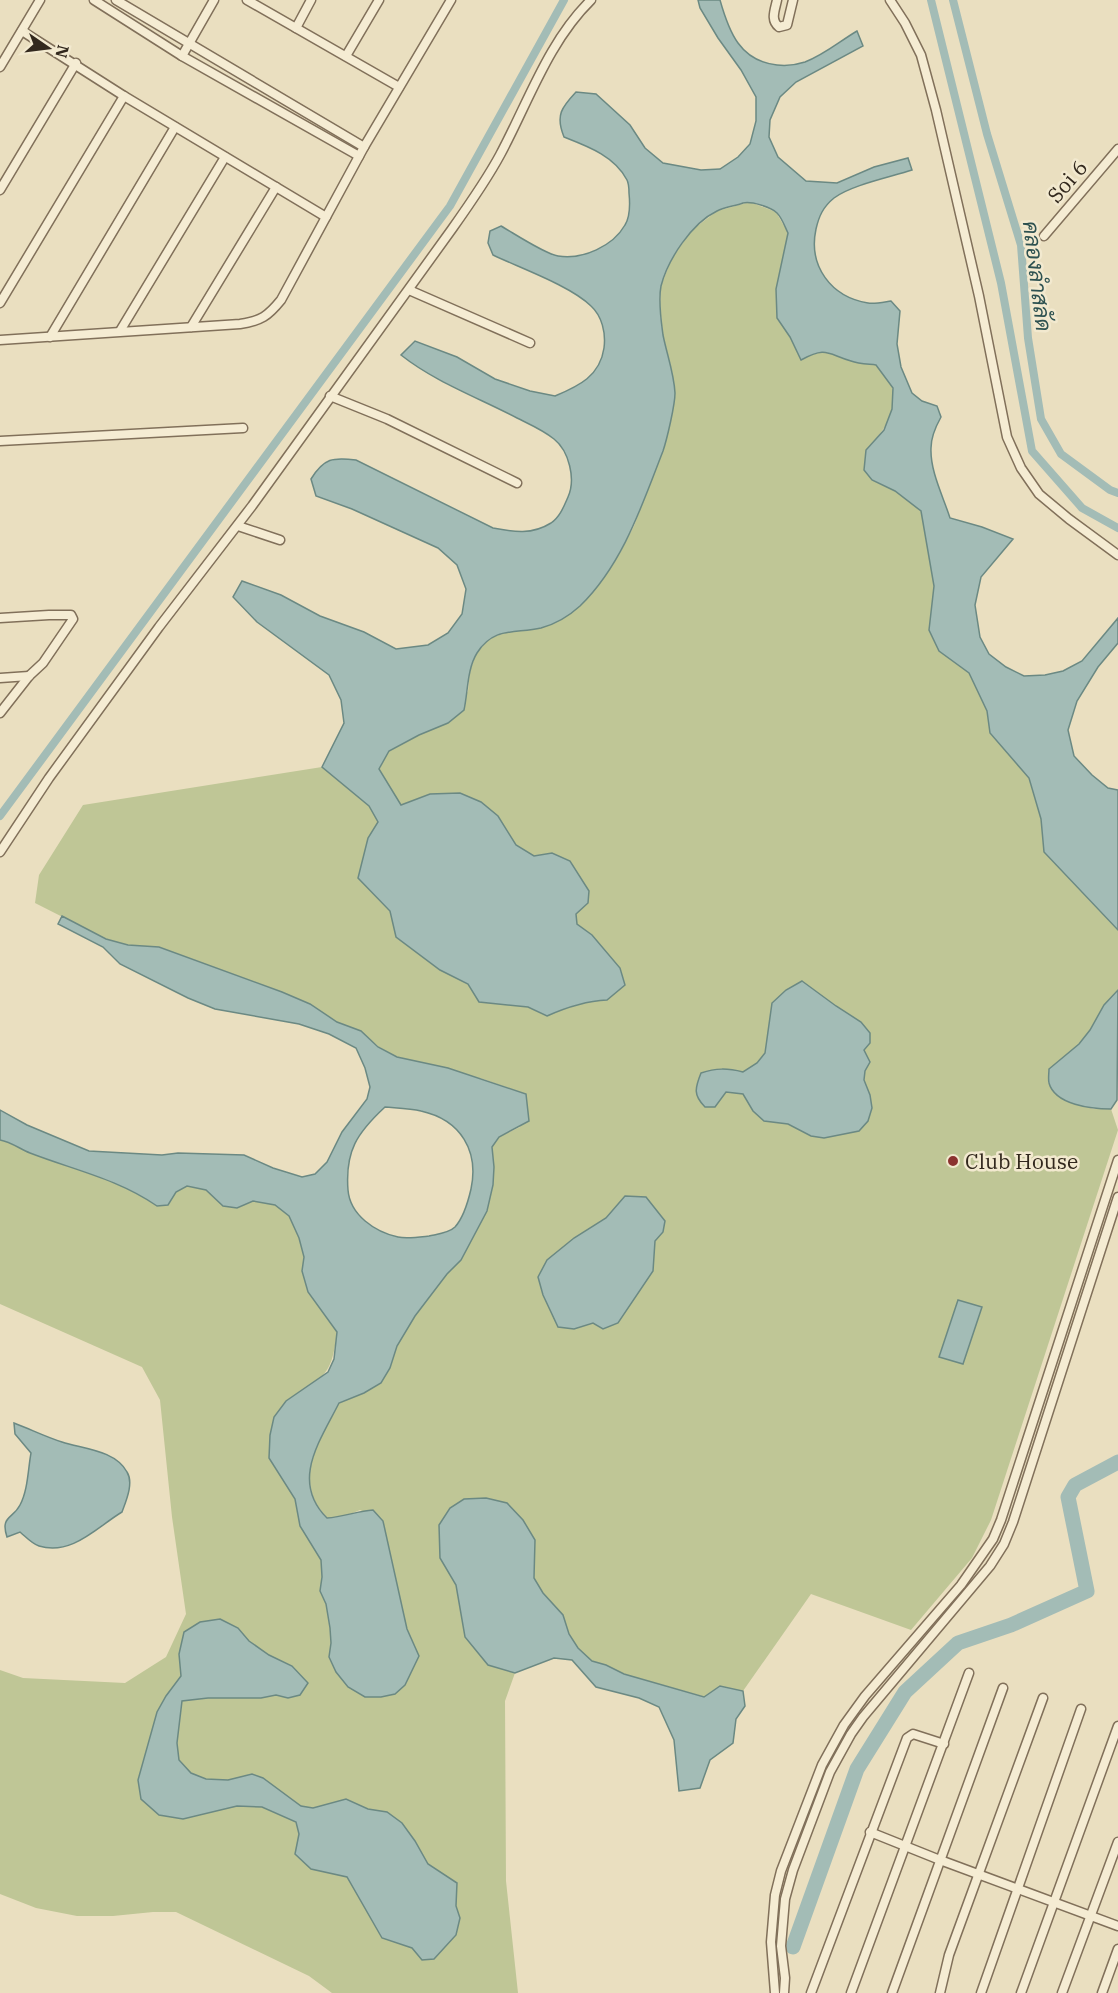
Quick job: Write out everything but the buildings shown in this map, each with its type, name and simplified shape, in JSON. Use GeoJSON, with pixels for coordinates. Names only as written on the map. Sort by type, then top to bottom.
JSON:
{"type":"FeatureCollection","features":[{"type":"Feature","properties":{"kind":"street"},"geometry":{"type":"LineString","coordinates":[[0,68],[40,0]]}},
{"type":"Feature","properties":{"kind":"street"},"geometry":{"type":"LineString","coordinates":[[94,0],[182,57],[359,156]]}},
{"type":"Feature","properties":{"kind":"street"},"geometry":{"type":"LineString","coordinates":[[116,0],[364,147]]}},
{"type":"Feature","properties":{"kind":"street"},"geometry":{"type":"LineString","coordinates":[[182,57],[214,0]]}},
{"type":"Feature","properties":{"kind":"street"},"geometry":{"type":"LineString","coordinates":[[247,0],[399,87]]}},
{"type":"Feature","properties":{"kind":"street"},"geometry":{"type":"LineString","coordinates":[[296,27],[311,0]]}},
{"type":"Feature","properties":{"kind":"street"},"geometry":{"type":"LineString","coordinates":[[345,57],[378,0]]}},
{"type":"Feature","properties":{"kind":"street"},"geometry":{"type":"LineString","coordinates":[[0,340],[255,322],[269,314],[281,300],[364,147],[451,0]]}},
{"type":"Feature","properties":{"kind":"street"},"geometry":{"type":"LineString","coordinates":[[0,852],[49,778],[159,627],[237,526],[480,189],[550,54],[578,12],[591,0]]}},
{"type":"Feature","properties":{"kind":"street"},"geometry":{"type":"LineString","coordinates":[[777,0],[773,18],[779,27],[787,25],[793,0]]}},
{"type":"Feature","properties":{"kind":"street"},"geometry":{"type":"LineString","coordinates":[[890,0],[921,55],[936,110],[979,296],[1007,437],[1021,468],[1040,494],[1118,555]]}},
{"type":"Feature","properties":{"kind":"street"},"geometry":{"type":"LineString","coordinates":[[22,30],[124,96],[327,217]]}},
{"type":"Feature","properties":{"kind":"street"},"geometry":{"type":"LineString","coordinates":[[0,190],[76,63]]}},
{"type":"Feature","properties":{"kind":"street"},"geometry":{"type":"LineString","coordinates":[[0,303],[124,96]]}},
{"type":"Feature","properties":{"kind":"street"},"geometry":{"type":"LineString","coordinates":[[50,337],[176,127]]}},
{"type":"Feature","properties":{"kind":"street","name":"Soi 6"},"geometry":{"type":"LineString","coordinates":[[1044,236],[1118,149]]}},
{"type":"Feature","properties":{"kind":"street"},"geometry":{"type":"LineString","coordinates":[[120,332],[225,157]]}},
{"type":"Feature","properties":{"kind":"street"},"geometry":{"type":"LineString","coordinates":[[191,327],[276,187]]}},
{"type":"Feature","properties":{"kind":"street"},"geometry":{"type":"LineString","coordinates":[[409,290],[530,343]]}},
{"type":"Feature","properties":{"kind":"street"},"geometry":{"type":"LineString","coordinates":[[330,396],[387,419],[517,483]]}},
{"type":"Feature","properties":{"kind":"street"},"geometry":{"type":"LineString","coordinates":[[0,441],[243,428]]}},
{"type":"Feature","properties":{"kind":"street"},"geometry":{"type":"LineString","coordinates":[[237,526],[280,540]]}},
{"type":"Feature","properties":{"kind":"street"},"geometry":{"type":"LineString","coordinates":[[0,618],[49,615],[73,617],[72,623],[49,655],[0,713]]}},
{"type":"Feature","properties":{"kind":"street"},"geometry":{"type":"LineString","coordinates":[[0,678],[29,676]]}},
{"type":"Feature","properties":{"kind":"street"},"geometry":{"type":"LineString","coordinates":[[776,1993],[771,1942],[775,1895],[781,1871],[811,1788],[844,1725],[865,1696],[961,1585],[993,1539],[1118,1160]]}},
{"type":"Feature","properties":{"kind":"street"},"geometry":{"type":"LineString","coordinates":[[784,1993],[785,1977],[781,1946],[785,1899],[820,1794],[840,1754],[863,1717],[990,1566],[1004,1544],[1118,1197]]}},
{"type":"Feature","properties":{"kind":"street"},"geometry":{"type":"LineString","coordinates":[[851,1993],[969,1673]]}},
{"type":"Feature","properties":{"kind":"street"},"geometry":{"type":"LineString","coordinates":[[891,1993],[1003,1688]]}},
{"type":"Feature","properties":{"kind":"street"},"geometry":{"type":"LineString","coordinates":[[940,1993],[949,1955],[1043,1698]]}},
{"type":"Feature","properties":{"kind":"street"},"geometry":{"type":"LineString","coordinates":[[981,1993],[1081,1709]]}},
{"type":"Feature","properties":{"kind":"street"},"geometry":{"type":"LineString","coordinates":[[1021,1993],[1118,1726]]}},
{"type":"Feature","properties":{"kind":"street"},"geometry":{"type":"LineString","coordinates":[[810,1993],[907,1738],[913,1734],[944,1744]]}},
{"type":"Feature","properties":{"kind":"street"},"geometry":{"type":"LineString","coordinates":[[870,1832],[1118,1926]]}},
{"type":"Feature","properties":{"kind":"street"},"geometry":{"type":"LineString","coordinates":[[1062,1993],[1118,1842]]}},
{"type":"Feature","properties":{"kind":"street"},"geometry":{"type":"LineString","coordinates":[[1102,1993],[1118,1949]]}},
{"type":"Feature","properties":{"kind":"green space"},"geometry":{"type":"Polygon","coordinates":[[[750,202],[776,212],[788,233],[776,289],[777,318],[790,337],[801,360],[823,352],[858,363],[876,365],[892,387],[894,399],[891,415],[866,450],[872,480],[895,491],[921,511],[934,586],[929,630],[939,651],[969,673],[987,711],[990,733],[1029,778],[1041,819],[1044,852],[1118,930],[1118,990],[1104,1005],[1079,1044],[1049,1069],[1048,1082],[1054,1093],[1093,1109],[1111,1109],[1118,1130],[991,1520],[972,1558],[911,1630],[811,1594],[743,1691],[720,1686],[705,1697],[624,1674],[592,1661],[578,1648],[569,1634],[563,1615],[543,1593],[534,1578],[535,1540],[523,1520],[507,1503],[440,1558],[456,1585],[465,1637],[488,1665],[515,1673],[505,1701],[506,1881],[518,1993],[332,1993],[309,1976],[176,1912],[77,1916],[36,1908],[0,1894],[0,1670],[23,1678],[125,1683],[166,1657],[186,1614],[172,1517],[160,1400],[142,1367],[0,1304],[0,1140],[111,1182],[157,1206],[168,1205],[176,1192],[187,1186],[206,1190],[223,1206],[237,1208],[253,1201],[275,1205],[289,1216],[299,1238],[304,1257],[302,1271],[308,1292],[337,1332],[332,1360],[323,1375],[286,1401],[285,1482],[295,1499],[300,1526],[321,1560],[320,1591],[326,1604],[330,1628],[329,1657],[412,1669],[419,1656],[407,1629],[383,1521],[360,1510],[343,1517],[328,1518],[317,1504],[311,1490],[312,1461],[339,1403],[364,1393],[390,1368],[397,1346],[415,1316],[447,1274],[461,1260],[487,1211],[494,1167],[492,1147],[499,1137],[520,1127],[526,1094],[483,1079],[397,1057],[379,1047],[361,1031],[337,1022],[310,1004],[282,992],[159,947],[128,945],[106,939],[35,903],[39,875],[83,805],[322,767],[369,806],[379,823],[368,838],[358,878],[390,911],[396,937],[440,970],[468,984],[479,1002],[528,1007],[547,1016],[577,1005],[607,1000],[625,985],[620,968],[592,935],[577,924],[576,914],[588,903],[552,853],[534,856],[516,845],[498,816],[430,794],[401,805],[379,770],[389,751],[448,723],[468,691],[470,671],[476,654],[490,638],[515,630],[539,629],[579,606],[599,585],[620,553],[634,526],[664,447],[675,395],[663,335],[661,286],[672,258],[692,230],[717,211],[750,202]]]}},
{"type":"Feature","properties":{"kind":"water"},"geometry":{"type":"Polygon","coordinates":[[[698,0],[720,0],[732,34],[745,51],[754,58],[777,65],[795,65],[805,62],[857,31],[863,46],[796,82],[780,97],[770,120],[769,137],[778,157],[806,181],[837,183],[874,167],[908,158],[912,170],[850,189],[830,201],[817,224],[814,243],[819,267],[833,287],[855,300],[868,303],[891,301],[900,311],[897,344],[901,367],[912,393],[922,401],[937,406],[941,417],[931,444],[931,457],[950,518],[1013,539],[981,577],[975,605],[980,637],[989,654],[1006,667],[1024,676],[1063,671],[1082,661],[1118,618],[1118,643],[1098,667],[1077,701],[1068,730],[1074,756],[1108,788],[1118,790],[1118,930],[1044,852],[1041,819],[1029,778],[990,733],[987,711],[969,673],[939,651],[929,630],[934,586],[921,511],[895,491],[872,480],[864,470],[866,450],[884,430],[892,409],[893,388],[876,365],[854,362],[822,352],[801,360],[790,337],[777,318],[776,289],[788,233],[780,217],[774,211],[756,204],[743,203],[723,208],[699,224],[682,243],[664,276],[660,292],[660,310],[675,393],[669,431],[630,533],[608,572],[580,606],[562,619],[541,628],[498,635],[484,644],[471,666],[464,710],[448,723],[389,751],[379,769],[401,805],[430,794],[460,793],[481,802],[498,816],[516,845],[534,856],[552,853],[570,861],[589,891],[588,903],[576,914],[577,924],[592,935],[620,968],[625,985],[607,1000],[577,1005],[547,1016],[528,1007],[479,1002],[468,984],[440,970],[396,937],[390,911],[358,878],[368,838],[378,822],[369,806],[322,767],[344,723],[341,700],[329,675],[257,622],[233,597],[242,581],[281,595],[320,616],[364,632],[396,649],[428,645],[448,633],[462,614],[466,589],[457,565],[438,548],[352,509],[316,496],[311,479],[320,467],[330,460],[356,460],[493,528],[530,531],[544,527],[557,518],[568,497],[571,482],[570,466],[559,444],[541,430],[443,382],[401,355],[415,341],[457,357],[495,379],[530,391],[555,396],[580,384],[593,373],[602,358],[604,348],[604,331],[595,310],[571,291],[493,255],[488,243],[490,231],[501,226],[546,252],[568,257],[587,253],[605,245],[620,233],[625,225],[629,210],[629,188],[622,172],[600,153],[564,137],[561,129],[561,112],[576,92],[596,94],[630,125],[645,148],[663,163],[701,170],[720,169],[738,157],[750,144],[756,121],[756,97],[700,8],[698,0]]]}},
{"type":"Feature","properties":{"kind":"water"},"geometry":{"type":"Polygon","coordinates":[[[62,916],[106,939],[128,945],[159,947],[310,1004],[337,1022],[361,1031],[378,1047],[397,1057],[448,1068],[526,1094],[529,1121],[499,1137],[492,1147],[493,1185],[487,1211],[461,1260],[447,1274],[415,1316],[397,1346],[390,1368],[381,1383],[339,1403],[312,1461],[311,1490],[316,1504],[327,1518],[373,1510],[383,1521],[407,1629],[419,1656],[405,1685],[395,1694],[365,1697],[348,1687],[336,1672],[329,1657],[330,1628],[326,1604],[320,1591],[321,1560],[300,1526],[295,1499],[269,1458],[274,1417],[286,1401],[328,1372],[334,1359],[337,1332],[308,1292],[302,1271],[304,1257],[299,1238],[289,1216],[275,1205],[253,1201],[237,1208],[223,1206],[206,1190],[187,1186],[176,1192],[168,1205],[157,1206],[111,1182],[0,1140],[0,1110],[27,1125],[89,1151],[162,1155],[178,1153],[244,1155],[273,1168],[302,1177],[315,1174],[327,1162],[342,1132],[367,1099],[370,1087],[365,1068],[356,1048],[329,1034],[299,1024],[215,1009],[120,964],[103,947],[58,924],[62,916]],[[385,1107],[360,1134],[351,1153],[348,1190],[353,1207],[365,1221],[389,1235],[409,1238],[450,1231],[461,1219],[471,1189],[472,1162],[464,1139],[457,1130],[435,1115],[417,1110],[385,1107]]]}},
{"type":"Feature","properties":{"kind":"water"},"geometry":{"type":"Polygon","coordinates":[[[802,981],[861,1022],[870,1033],[870,1043],[864,1050],[870,1062],[865,1071],[864,1080],[872,1108],[868,1121],[859,1131],[824,1138],[811,1136],[788,1124],[764,1121],[753,1111],[743,1094],[726,1092],[715,1107],[705,1107],[697,1095],[696,1087],[701,1073],[722,1069],[743,1072],[757,1063],[765,1053],[772,1003],[786,990],[802,981]]]}},
{"type":"Feature","properties":{"kind":"water"},"geometry":{"type":"Polygon","coordinates":[[[1118,990],[1117,1100],[1111,1109],[1085,1107],[1066,1101],[1053,1090],[1049,1081],[1049,1069],[1079,1044],[1104,1005],[1118,990]]]}},
{"type":"Feature","properties":{"kind":"water"},"geometry":{"type":"Polygon","coordinates":[[[625,1196],[646,1197],[665,1221],[663,1232],[655,1241],[653,1271],[618,1323],[603,1329],[593,1323],[574,1329],[558,1327],[543,1295],[538,1277],[547,1260],[574,1238],[606,1218],[625,1196]]]}},
{"type":"Feature","properties":{"kind":"water"},"geometry":{"type":"Polygon","coordinates":[[[958,1300],[982,1307],[963,1364],[939,1357],[958,1300]]]}},
{"type":"Feature","properties":{"kind":"water"},"geometry":{"type":"Polygon","coordinates":[[[14,1423],[56,1440],[98,1451],[115,1459],[127,1472],[130,1481],[122,1512],[84,1538],[62,1547],[39,1546],[20,1532],[7,1537],[6,1521],[17,1510],[23,1499],[31,1453],[15,1434],[14,1423]]]}},
{"type":"Feature","properties":{"kind":"water"},"geometry":{"type":"Polygon","coordinates":[[[486,1498],[507,1503],[523,1520],[535,1540],[534,1578],[543,1593],[563,1615],[569,1634],[578,1648],[592,1661],[624,1674],[704,1697],[720,1686],[743,1691],[745,1706],[736,1719],[733,1743],[710,1760],[700,1788],[679,1791],[674,1740],[659,1707],[639,1698],[596,1687],[572,1660],[554,1658],[515,1673],[488,1665],[465,1637],[456,1585],[440,1558],[439,1525],[450,1508],[464,1499],[486,1498]]]}},
{"type":"Feature","properties":{"kind":"water"},"geometry":{"type":"Polygon","coordinates":[[[220,1619],[238,1628],[249,1641],[269,1655],[292,1666],[308,1683],[300,1695],[288,1698],[276,1695],[261,1698],[208,1698],[182,1701],[177,1743],[179,1760],[191,1773],[206,1779],[228,1780],[252,1774],[263,1778],[301,1806],[313,1808],[346,1799],[368,1809],[387,1812],[402,1823],[428,1864],[457,1883],[456,1906],[460,1918],[456,1935],[434,1959],[422,1960],[412,1948],[382,1938],[347,1877],[311,1869],[295,1854],[299,1834],[296,1822],[262,1807],[237,1806],[183,1819],[159,1815],[141,1799],[138,1780],[157,1712],[181,1676],[179,1654],[184,1632],[200,1622],[220,1619]]]}},
{"type":"Feature","properties":{"kind":"waterway"},"geometry":{"type":"LineString","coordinates":[[0,816],[450,206],[564,0]]}},
{"type":"Feature","properties":{"kind":"waterway"},"geometry":{"type":"LineString","coordinates":[[931,0],[1001,283],[1032,451],[1082,508],[1118,528]]}},
{"type":"Feature","properties":{"kind":"waterway","name":"คลองลำสลัด"},"geometry":{"type":"LineString","coordinates":[[953,0],[987,134],[1021,245],[1028,338],[1041,419],[1061,454],[1110,490],[1118,493]]}},
{"type":"Feature","properties":{"kind":"waterway"},"geometry":{"type":"LineString","coordinates":[[793,1947],[857,1769],[905,1692],[958,1643],[1011,1625],[1087,1591],[1068,1497],[1075,1485],[1118,1462]]}},
{"type":"Feature","properties":{"kind":"place","name":"Club House"},"geometry":{"type":"Point","coordinates":[953,1161]}}]}
